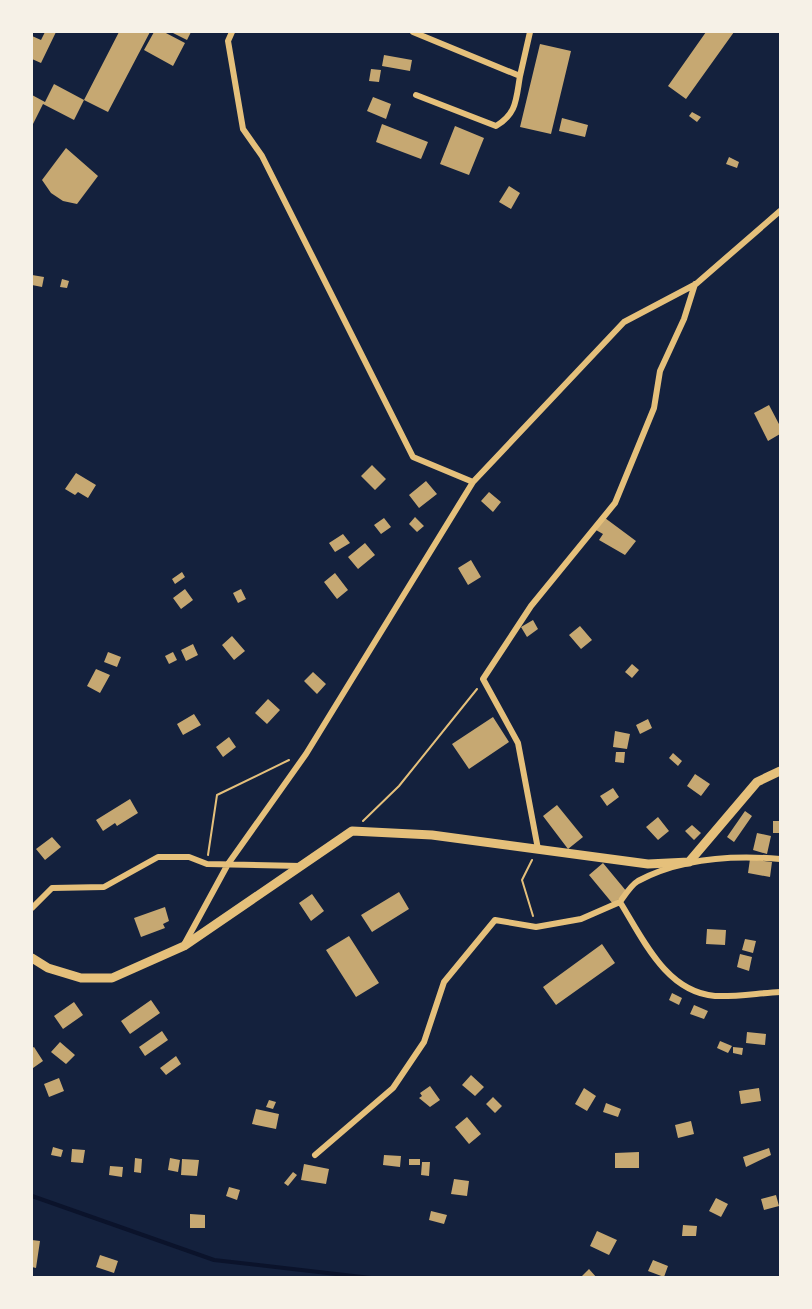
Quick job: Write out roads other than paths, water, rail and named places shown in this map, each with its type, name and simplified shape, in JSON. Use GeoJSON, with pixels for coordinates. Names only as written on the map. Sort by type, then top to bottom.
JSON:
{"type":"FeatureCollection","features":[{"type":"Feature","properties":{"kind":"street"},"geometry":{"type":"LineString","coordinates":[[232,32],[228,41],[243,129],[262,156],[413,457],[473,482]]}},
{"type":"Feature","properties":{"kind":"street"},"geometry":{"type":"LineString","coordinates":[[413,32],[520,76]]}},
{"type":"Feature","properties":{"kind":"street"},"geometry":{"type":"LineString","coordinates":[[416,95],[496,126],[509,119],[515,103],[530,32]]}},
{"type":"Feature","properties":{"kind":"street"},"geometry":{"type":"LineString","coordinates":[[184,946],[228,864],[306,754],[473,482],[624,322],[696,284],[780,211]]}},
{"type":"Feature","properties":{"kind":"street"},"geometry":{"type":"LineString","coordinates":[[538,849],[518,743],[483,679],[531,606],[615,503],[654,408],[660,371],[684,319],[696,284]]}},
{"type":"Feature","properties":{"kind":"street"},"geometry":{"type":"LineString","coordinates":[[315,1155],[393,1088],[424,1042],[444,982],[495,920],[536,927],[581,919],[620,902],[636,882],[689,862],[757,782],[780,771]]}},
{"type":"Feature","properties":{"kind":"street"},"geometry":{"type":"LineString","coordinates":[[32,958],[48,968],[81,978],[112,978],[184,946],[352,831],[432,834],[648,864],[746,856],[780,859]]}},
{"type":"Feature","properties":{"kind":"street"},"geometry":{"type":"LineString","coordinates":[[32,908],[52,888],[104,887],[158,857],[189,856],[207,864],[301,866]]}},
{"type":"Feature","properties":{"kind":"street"},"geometry":{"type":"LineString","coordinates":[[620,902],[666,972],[686,987],[714,996],[780,992]]}},
{"type":"Feature","properties":{"kind":"waterway"},"geometry":{"type":"LineString","coordinates":[[32,1196],[214,1260],[371,1278]]}}]}
